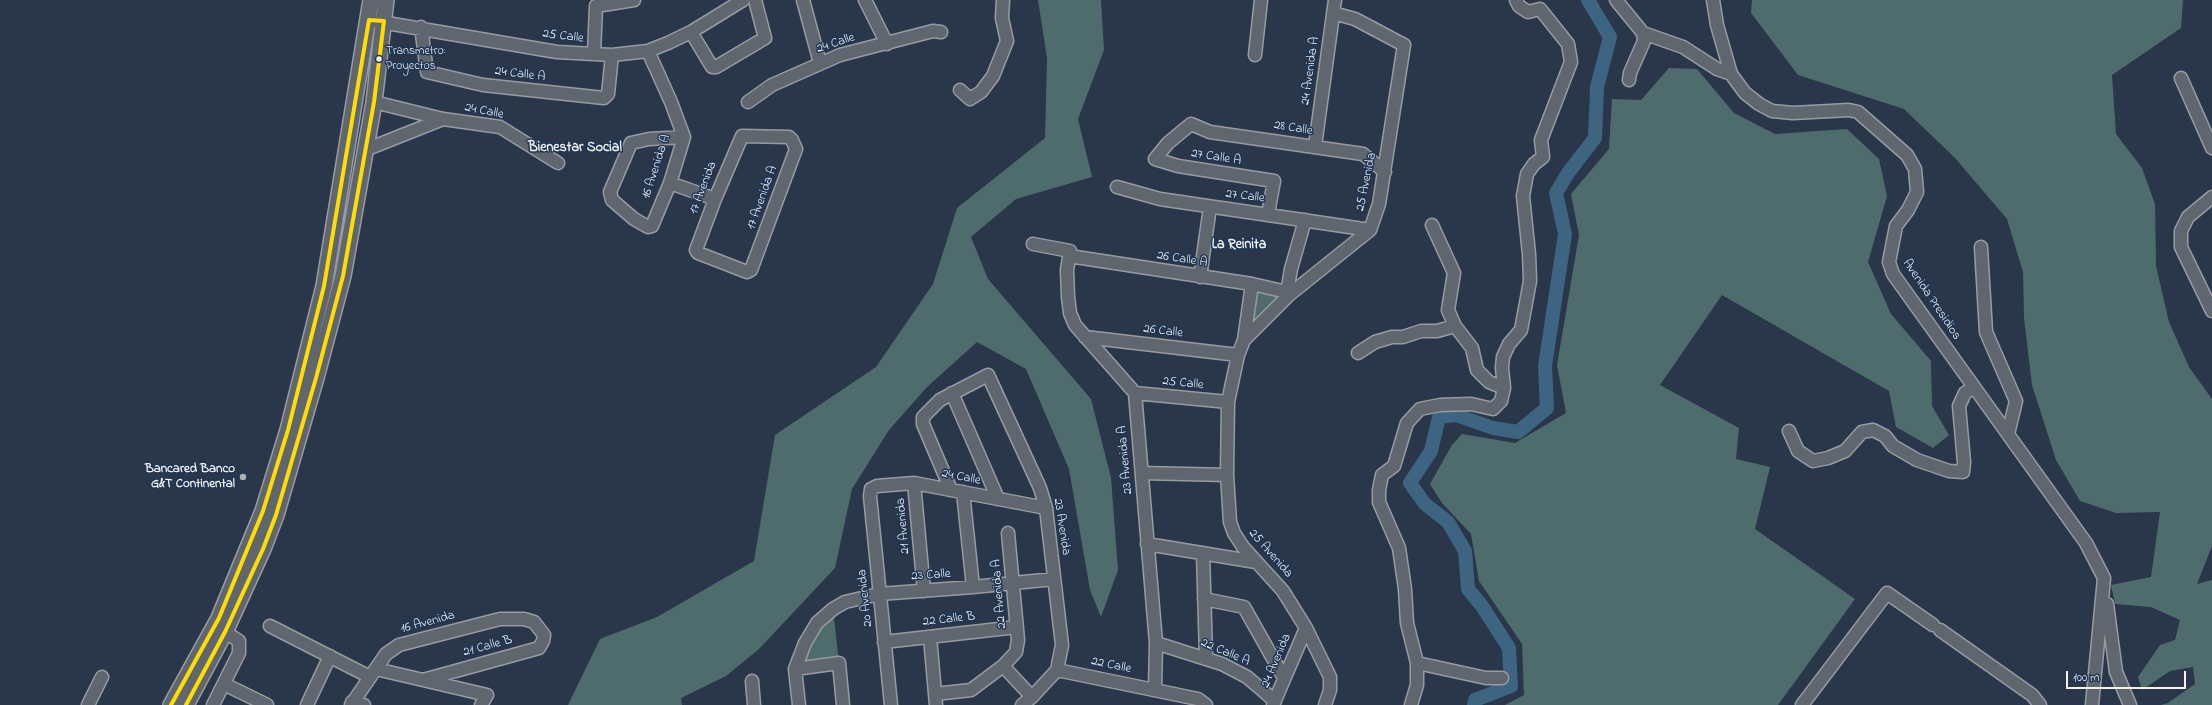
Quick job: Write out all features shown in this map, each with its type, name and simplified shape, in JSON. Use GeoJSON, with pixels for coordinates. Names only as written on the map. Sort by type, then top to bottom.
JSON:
{"type":"FeatureCollection","features":[{"type":"Feature","properties":{"kind":"main road"},"geometry":{"type":"LineString","coordinates":[[171,705],[219,618],[263,511],[288,430],[324,286],[369,20],[371,0]]}},
{"type":"Feature","properties":{"kind":"main road"},"geometry":{"type":"LineString","coordinates":[[186,705],[225,632],[255,568],[276,515],[316,378],[339,294],[374,102],[386,0]]}},
{"type":"Feature","properties":{"kind":"street"},"geometry":{"type":"LineString","coordinates":[[594,54],[596,6],[634,0]]}},
{"type":"Feature","properties":{"kind":"street","name":"25 Calle"},"geometry":{"type":"LineString","coordinates":[[369,20],[421,27],[557,52],[612,55],[648,50],[691,32],[724,5],[744,0]]}},
{"type":"Feature","properties":{"kind":"street"},"geometry":{"type":"LineString","coordinates":[[691,32],[714,68],[764,40],[766,35],[755,0]]}},
{"type":"Feature","properties":{"kind":"street"},"geometry":{"type":"LineString","coordinates":[[803,0],[820,63]]}},
{"type":"Feature","properties":{"kind":"street"},"geometry":{"type":"LineString","coordinates":[[865,0],[888,44]]}},
{"type":"Feature","properties":{"kind":"street"},"geometry":{"type":"LineString","coordinates":[[960,90],[970,99],[981,92],[993,76],[1007,41],[1002,18],[1003,0]]}},
{"type":"Feature","properties":{"kind":"street"},"geometry":{"type":"LineString","coordinates":[[1255,55],[1261,0]]}},
{"type":"Feature","properties":{"kind":"street","name":"24 Avenida A"},"geometry":{"type":"LineString","coordinates":[[1315,146],[1335,0]]}},
{"type":"Feature","properties":{"kind":"street"},"geometry":{"type":"LineString","coordinates":[[1411,705],[1417,685],[1417,663],[1407,623],[1405,589],[1399,548],[1379,502],[1379,490],[1382,476],[1394,466],[1407,422],[1420,409],[1440,405],[1471,404],[1493,409],[1501,401],[1504,388],[1502,368],[1503,357],[1510,344],[1521,330],[1530,282],[1529,254],[1523,196],[1527,174],[1534,164],[1543,157],[1541,140],[1572,62],[1568,44],[1540,9],[1528,12],[1519,6],[1516,0]]}},
{"type":"Feature","properties":{"kind":"street"},"geometry":{"type":"LineString","coordinates":[[1616,0],[1643,32],[1683,47],[1717,69],[1731,74]]}},
{"type":"Feature","properties":{"kind":"street","name":"Avenida Presidios"},"geometry":{"type":"LineString","coordinates":[[1713,0],[1717,25],[1731,74],[1745,93],[1759,104],[1772,111],[1794,113],[1849,110],[1858,112],[1907,155],[1915,169],[1917,192],[1908,210],[1896,226],[1889,262],[1893,274],[2086,543],[2104,578]]}},
{"type":"Feature","properties":{"kind":"street","name":"25 Avenida"},"geometry":{"type":"LineString","coordinates":[[1244,340],[1288,294],[1370,230],[1379,204],[1404,45],[1355,18],[1333,14]]}},
{"type":"Feature","properties":{"kind":"street","name":"24 Calle A"},"geometry":{"type":"LineString","coordinates":[[421,27],[428,72],[483,85],[604,98],[608,94],[612,55]]}},
{"type":"Feature","properties":{"kind":"street","name":"24 Calle"},"geometry":{"type":"LineString","coordinates":[[748,102],[772,86],[840,55],[888,44],[933,31],[941,32]]}},
{"type":"Feature","properties":{"kind":"street"},"geometry":{"type":"LineString","coordinates":[[1629,80],[1630,73],[1644,41],[1643,32]]}},
{"type":"Feature","properties":{"kind":"street","name":"16 Avenida A"},"geometry":{"type":"LineString","coordinates":[[648,50],[671,102],[684,137],[670,183],[652,226],[648,227],[624,211],[612,200],[610,192],[630,145],[640,140],[684,137]]}},
{"type":"Feature","properties":{"kind":"street"},"geometry":{"type":"LineString","coordinates":[[2181,78],[2208,125],[2212,148]]}},
{"type":"Feature","properties":{"kind":"street","name":"24 Calle"},"geometry":{"type":"LineString","coordinates":[[374,102],[442,119],[500,126],[558,163]]}},
{"type":"Feature","properties":{"kind":"street","name":"24 Calle"},"geometry":{"type":"LineString","coordinates":[[365,150],[442,119]]}},
{"type":"Feature","properties":{"kind":"street","name":"28 Calle"},"geometry":{"type":"LineString","coordinates":[[1155,158],[1168,143],[1191,124],[1210,132],[1363,154],[1385,172]]}},
{"type":"Feature","properties":{"kind":"street","name":"17 Avenida"},"geometry":{"type":"LineString","coordinates":[[696,250],[740,137],[789,137]]}},
{"type":"Feature","properties":{"kind":"street","name":"17 Avenida A"},"geometry":{"type":"LineString","coordinates":[[696,250],[747,272],[751,270],[796,149],[789,137]]}},
{"type":"Feature","properties":{"kind":"street","name":"27 Calle A"},"geometry":{"type":"LineString","coordinates":[[1155,158],[1178,166],[1274,181],[1268,214]]}},
{"type":"Feature","properties":{"kind":"street"},"geometry":{"type":"LineString","coordinates":[[670,183],[715,199]]}},
{"type":"Feature","properties":{"kind":"street","name":"27 Calle"},"geometry":{"type":"LineString","coordinates":[[1117,187],[1160,199],[1370,230]]}},
{"type":"Feature","properties":{"kind":"street"},"geometry":{"type":"LineString","coordinates":[[2212,197],[2188,217],[2181,231],[2181,248],[2212,312]]}},
{"type":"Feature","properties":{"kind":"street"},"geometry":{"type":"LineString","coordinates":[[1200,277],[1210,206]]}},
{"type":"Feature","properties":{"kind":"street"},"geometry":{"type":"LineString","coordinates":[[1288,294],[1291,269],[1305,220]]}},
{"type":"Feature","properties":{"kind":"street"},"geometry":{"type":"LineString","coordinates":[[1432,225],[1454,273],[1448,310],[1455,326],[1472,348],[1477,370],[1489,382],[1504,388]]}},
{"type":"Feature","properties":{"kind":"street","name":"26 Calle A"},"geometry":{"type":"LineString","coordinates":[[1033,244],[1070,254],[1200,277],[1252,284],[1288,294]]}},
{"type":"Feature","properties":{"kind":"street"},"geometry":{"type":"LineString","coordinates":[[1981,247],[1986,332],[2016,401],[2008,434]]}},
{"type":"Feature","properties":{"kind":"street"},"geometry":{"type":"LineString","coordinates":[[1070,254],[1068,297],[1070,313],[1075,325],[1135,393]]}},
{"type":"Feature","properties":{"kind":"street","name":"25 Avenida"},"geometry":{"type":"LineString","coordinates":[[1252,284],[1244,340],[1238,355],[1228,402],[1227,475],[1230,522],[1237,537],[1256,562],[1284,591],[1306,628],[1330,677],[1330,690],[1325,705]]}},
{"type":"Feature","properties":{"kind":"street"},"geometry":{"type":"LineString","coordinates":[[1358,352],[1375,342],[1392,337],[1403,337],[1421,331],[1437,330],[1455,326]]}},
{"type":"Feature","properties":{"kind":"street","name":"26 Calle"},"geometry":{"type":"LineString","coordinates":[[1085,337],[1238,355]]}},
{"type":"Feature","properties":{"kind":"street","name":"23 Avenida"},"geometry":{"type":"LineString","coordinates":[[952,393],[988,375],[1040,488],[1046,508],[1062,645],[1057,670]]}},
{"type":"Feature","properties":{"kind":"street"},"geometry":{"type":"LineString","coordinates":[[1789,431],[1798,451],[1813,461],[1828,458],[1845,451],[1862,432],[1872,430],[1885,436],[1893,446],[1917,460],[1949,471],[1963,472],[1964,462],[1959,406],[1965,393],[1974,387]]}},
{"type":"Feature","properties":{"kind":"street"},"geometry":{"type":"LineString","coordinates":[[973,587],[957,491],[923,420],[940,400],[952,393],[998,499]]}},
{"type":"Feature","properties":{"kind":"street","name":"25 Calle"},"geometry":{"type":"LineString","coordinates":[[1135,393],[1228,402]]}},
{"type":"Feature","properties":{"kind":"street","name":"23 Avenida A"},"geometry":{"type":"LineString","coordinates":[[1135,393],[1156,643],[1155,690]]}},
{"type":"Feature","properties":{"kind":"street"},"geometry":{"type":"LineString","coordinates":[[1142,474],[1227,475]]}},
{"type":"Feature","properties":{"kind":"street","name":"24 Calle"},"geometry":{"type":"LineString","coordinates":[[872,489],[877,486],[914,483],[1046,508]]}},
{"type":"Feature","properties":{"kind":"street","name":"21 Avenida"},"geometry":{"type":"LineString","coordinates":[[914,483],[924,591]]}},
{"type":"Feature","properties":{"kind":"street","name":"20 Avenida"},"geometry":{"type":"LineString","coordinates":[[872,489],[870,496],[891,705]]}},
{"type":"Feature","properties":{"kind":"street","name":"22 Avenida A"},"geometry":{"type":"LineString","coordinates":[[1003,666],[1016,652],[1018,640],[1014,583],[1008,533]]}},
{"type":"Feature","properties":{"kind":"street"},"geometry":{"type":"LineString","coordinates":[[1147,544],[1256,562]]}},
{"type":"Feature","properties":{"kind":"street"},"geometry":{"type":"LineString","coordinates":[[1203,553],[1206,658]]}},
{"type":"Feature","properties":{"kind":"street","name":"23 Calle"},"geometry":{"type":"LineString","coordinates":[[795,668],[805,643],[817,624],[833,609],[845,602],[879,594],[973,587],[1054,578]]}},
{"type":"Feature","properties":{"kind":"street"},"geometry":{"type":"LineString","coordinates":[[2092,705],[2104,578]]}},
{"type":"Feature","properties":{"kind":"street"},"geometry":{"type":"LineString","coordinates":[[2104,578],[2116,672],[2130,705]]}},
{"type":"Feature","properties":{"kind":"street"},"geometry":{"type":"LineString","coordinates":[[1802,705],[1887,593],[2032,695],[2040,705]]}},
{"type":"Feature","properties":{"kind":"street"},"geometry":{"type":"LineString","coordinates":[[1204,599],[1244,607],[1284,678]]}},
{"type":"Feature","properties":{"kind":"street","name":"16 Avenida"},"geometry":{"type":"LineString","coordinates":[[352,704],[386,654],[399,645],[500,619],[524,619],[534,622],[540,627]]}},
{"type":"Feature","properties":{"kind":"street","name":"21 Calle B"},"geometry":{"type":"LineString","coordinates":[[270,626],[330,656],[373,673],[423,680],[484,700]]}},
{"type":"Feature","properties":{"kind":"street","name":"21 Calle B"},"geometry":{"type":"LineString","coordinates":[[423,680],[539,648],[543,642],[544,634],[540,627]]}},
{"type":"Feature","properties":{"kind":"street","name":"22 Calle B"},"geometry":{"type":"LineString","coordinates":[[884,642],[1017,627]]}},
{"type":"Feature","properties":{"kind":"street","name":"24 Avenida"},"geometry":{"type":"LineString","coordinates":[[1274,703],[1306,628]]}},
{"type":"Feature","properties":{"kind":"street"},"geometry":{"type":"LineString","coordinates":[[213,705],[240,647],[239,641],[225,632]]}},
{"type":"Feature","properties":{"kind":"street"},"geometry":{"type":"LineString","coordinates":[[930,637],[936,700],[971,690],[1003,666],[1032,697]]}},
{"type":"Feature","properties":{"kind":"street","name":"22 Calle A"},"geometry":{"type":"LineString","coordinates":[[1156,643],[1206,658],[1247,677],[1274,703]]}},
{"type":"Feature","properties":{"kind":"street"},"geometry":{"type":"LineString","coordinates":[[307,705],[330,656]]}},
{"type":"Feature","properties":{"kind":"street"},"geometry":{"type":"LineString","coordinates":[[799,705],[795,668],[839,663],[844,705]]}},
{"type":"Feature","properties":{"kind":"street"},"geometry":{"type":"LineString","coordinates":[[1417,663],[1478,676],[1502,678]]}},
{"type":"Feature","properties":{"kind":"street"},"geometry":{"type":"LineString","coordinates":[[1022,705],[1032,697],[1057,670]]}},
{"type":"Feature","properties":{"kind":"street","name":"22 Calle"},"geometry":{"type":"LineString","coordinates":[[1057,670],[1198,699],[1206,705]]}},
{"type":"Feature","properties":{"kind":"street"},"geometry":{"type":"LineString","coordinates":[[88,705],[102,677]]}},
{"type":"Feature","properties":{"kind":"street"},"geometry":{"type":"LineString","coordinates":[[752,681],[754,705]]}},
{"type":"Feature","properties":{"kind":"street"},"geometry":{"type":"LineString","coordinates":[[224,684],[267,705]]}},
{"type":"Feature","properties":{"kind":"street"},"geometry":{"type":"LineString","coordinates":[[352,704],[364,705]]}},
{"type":"Feature","properties":{"kind":"green space"},"geometry":{"type":"Polygon","coordinates":[[[1038,0],[1101,0],[1104,50],[1078,119],[1092,177],[1016,199],[971,237],[988,279],[1091,399],[1111,478],[1118,570],[1101,617],[1090,590],[1069,469],[1026,369],[977,342],[927,387],[889,430],[852,489],[835,568],[759,649],[726,676],[681,698],[682,705],[568,705],[600,639],[657,617],[754,561],[775,435],[876,367],[933,284],[957,208],[1045,138],[1047,58],[1038,0]]]}},
{"type":"Feature","properties":{"kind":"green space"},"geometry":{"type":"Polygon","coordinates":[[[1752,0],[2183,0],[2181,28],[2112,75],[2116,134],[2142,168],[2155,204],[2156,266],[2169,322],[2189,367],[2212,399],[2212,546],[2197,584],[2212,580],[2212,705],[2161,705],[2168,703],[2195,684],[2193,667],[2170,671],[2142,690],[2138,677],[2160,645],[2175,640],[2180,620],[2151,607],[2115,604],[2111,585],[2151,577],[2160,512],[2116,513],[2080,501],[2056,460],[2032,385],[2024,318],[2023,272],[2007,219],[1955,158],[1904,109],[1798,75],[1751,13],[1752,0]]]}},
{"type":"Feature","properties":{"kind":"green space"},"geometry":{"type":"Polygon","coordinates":[[[1669,68],[1697,69],[1734,113],[1775,134],[1847,129],[1879,159],[1887,196],[1868,262],[1891,314],[1931,361],[1932,406],[1949,435],[1933,448],[1896,427],[1889,391],[1722,295],[1660,385],[1739,428],[1736,459],[1770,467],[1755,529],[1855,599],[1778,705],[1505,705],[1524,695],[1522,644],[1479,581],[1471,534],[1442,503],[1430,484],[1452,445],[1462,434],[1515,443],[1566,413],[1557,365],[1579,235],[1571,194],[1609,149],[1612,99],[1641,100],[1669,68]]]}},
{"type":"Feature","properties":{"kind":"green space"},"geometry":{"type":"Polygon","coordinates":[[[1254,290],[1283,295],[1249,327],[1254,290]]]}},
{"type":"Feature","properties":{"kind":"green space"},"geometry":{"type":"Polygon","coordinates":[[[833,609],[839,663],[795,669],[805,643],[833,609]]]}},
{"type":"Feature","properties":{"kind":"waterway"},"geometry":{"type":"LineString","coordinates":[[1474,705],[1475,700],[1511,686],[1509,648],[1482,606],[1468,589],[1465,551],[1448,522],[1425,504],[1410,483],[1431,451],[1439,417],[1456,415],[1493,428],[1518,432],[1547,408],[1545,366],[1565,234],[1556,193],[1568,173],[1595,138],[1597,87],[1610,37],[1588,0]]}},
{"type":"Feature","properties":{"kind":"transit line"},"geometry":{"type":"LineString","coordinates":[[171,705],[219,618],[263,511],[288,430],[324,286],[369,20],[384,21],[374,102],[343,276],[316,378],[276,515],[263,549],[225,632],[186,705]]}},
{"type":"Feature","properties":{"kind":"place","name":"Transmetro: Proyectos"},"geometry":{"type":"Point","coordinates":[379,59]}},
{"type":"Feature","properties":{"kind":"place","name":"Bancared Banco G&T Continental"},"geometry":{"type":"Point","coordinates":[243,477]}},
{"type":"Feature","properties":{"kind":"district","name":"Bienestar Social"},"geometry":{"type":"Point","coordinates":[575,149]}},
{"type":"Feature","properties":{"kind":"district","name":"La Reinita"},"geometry":{"type":"Point","coordinates":[1239,246]}}]}
